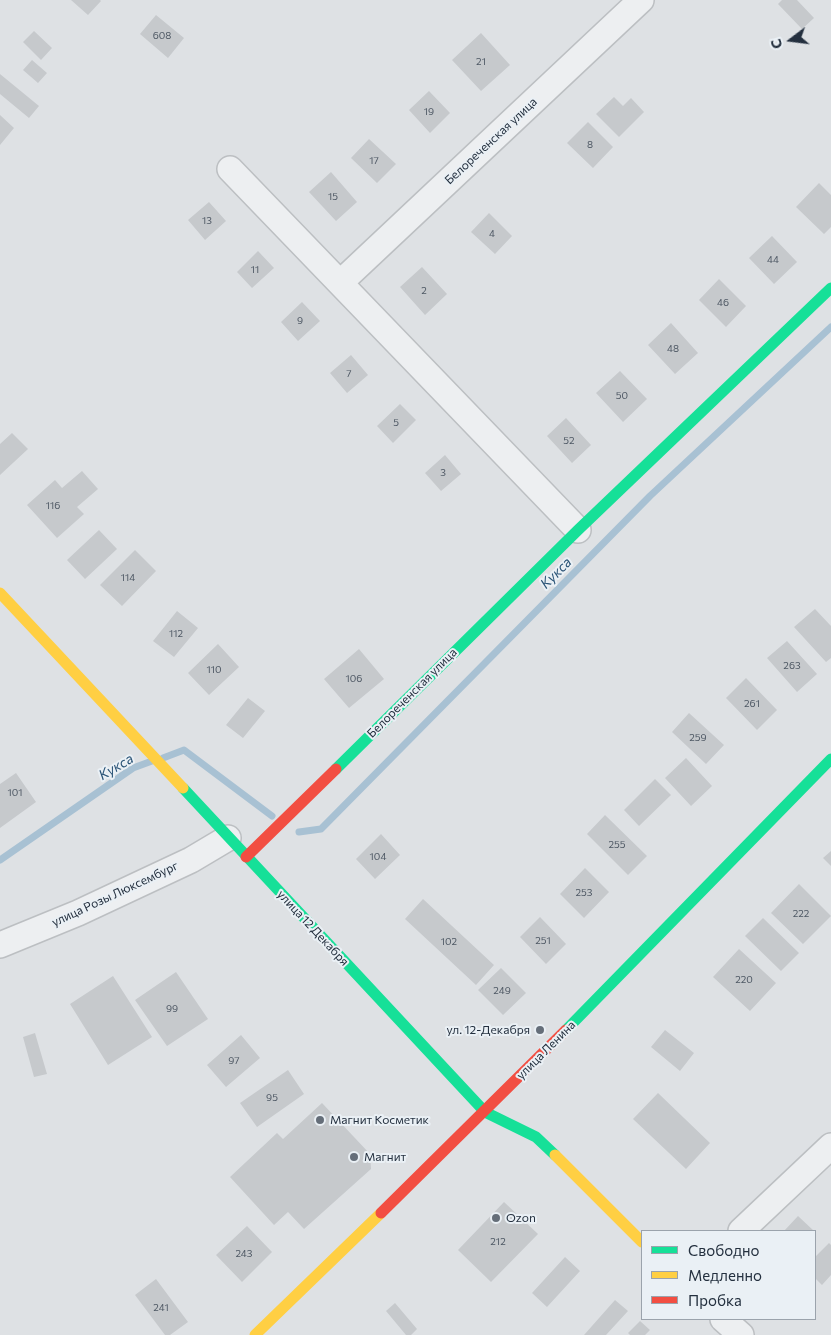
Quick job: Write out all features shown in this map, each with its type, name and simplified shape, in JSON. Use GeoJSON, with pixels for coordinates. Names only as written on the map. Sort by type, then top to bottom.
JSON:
{"type":"FeatureCollection","features":[{"type":"Feature","properties":{"kind":"street","name":"Белореченская улица"},"geometry":{"type":"LineString","coordinates":[[341,282],[641,0]]}},
{"type":"Feature","properties":{"kind":"street"},"geometry":{"type":"LineString","coordinates":[[230,169],[578,530]]}},
{"type":"Feature","properties":{"kind":"street","name":"Белореченская улица"},"geometry":{"type":"LineString","coordinates":[[246,857],[578,530],[831,288]]}},
{"type":"Feature","properties":{"kind":"street","name":"улица 12 Декабря"},"geometry":{"type":"LineString","coordinates":[[0,593],[129,728],[228,838],[485,1112],[536,1137],[641,1241]]}},
{"type":"Feature","properties":{"kind":"street","name":"улица Ленина"},"geometry":{"type":"LineString","coordinates":[[255,1335],[485,1112],[831,759]]}},
{"type":"Feature","properties":{"kind":"street","name":"улица Розы Люксембург"},"geometry":{"type":"LineString","coordinates":[[0,944],[87,908],[191,860],[228,838]]}},
{"type":"Feature","properties":{"kind":"street"},"geometry":{"type":"LineString","coordinates":[[742,1230],[831,1146]]}},
{"type":"Feature","properties":{"kind":"street"},"geometry":{"type":"LineString","coordinates":[[724,1320],[741,1335]]}},
{"type":"Feature","properties":{"kind":"building"},"geometry":{"type":"Polygon","coordinates":[[[71,0],[100,0],[101,1],[88,15],[71,0]]]}},
{"type":"Feature","properties":{"kind":"building"},"geometry":{"type":"Polygon","coordinates":[[[782,0],[797,0],[814,18],[802,29],[778,4],[782,0]]]}},
{"type":"Feature","properties":{"kind":"building"},"geometry":{"type":"Polygon","coordinates":[[[156,15],[184,38],[168,58],[140,34],[156,15]]]}},
{"type":"Feature","properties":{"kind":"building"},"geometry":{"type":"Polygon","coordinates":[[[34,31],[52,48],[41,60],[23,42],[34,31]]]}},
{"type":"Feature","properties":{"kind":"building"},"geometry":{"type":"Polygon","coordinates":[[[481,33],[510,65],[481,91],[452,60],[481,33]]]}},
{"type":"Feature","properties":{"kind":"building"},"geometry":{"type":"Polygon","coordinates":[[[32,60],[47,73],[38,83],[23,70],[32,60]]]}},
{"type":"Feature","properties":{"kind":"building"},"geometry":{"type":"Polygon","coordinates":[[[0,74],[39,106],[29,118],[0,94],[0,74]]]}},
{"type":"Feature","properties":{"kind":"building"},"geometry":{"type":"Polygon","coordinates":[[[429,91],[450,113],[430,133],[409,110],[429,91]]]}},
{"type":"Feature","properties":{"kind":"building"},"geometry":{"type":"Polygon","coordinates":[[[614,97],[623,106],[631,98],[644,112],[619,137],[596,114],[614,97]]]}},
{"type":"Feature","properties":{"kind":"building"},"geometry":{"type":"Polygon","coordinates":[[[0,115],[14,128],[0,145],[0,115]]]}},
{"type":"Feature","properties":{"kind":"building"},"geometry":{"type":"Polygon","coordinates":[[[588,122],[613,147],[593,168],[567,143],[588,122]]]}},
{"type":"Feature","properties":{"kind":"building"},"geometry":{"type":"Polygon","coordinates":[[[369,139],[396,164],[377,183],[351,158],[369,139]]]}},
{"type":"Feature","properties":{"kind":"building"},"geometry":{"type":"Polygon","coordinates":[[[331,172],[357,202],[336,221],[309,192],[331,172]]]}},
{"type":"Feature","properties":{"kind":"building"},"geometry":{"type":"Polygon","coordinates":[[[819,183],[831,195],[831,227],[824,234],[796,207],[819,183]]]}},
{"type":"Feature","properties":{"kind":"building"},"geometry":{"type":"Polygon","coordinates":[[[209,202],[226,221],[205,240],[188,220],[209,202]]]}},
{"type":"Feature","properties":{"kind":"building"},"geometry":{"type":"Polygon","coordinates":[[[489,213],[512,236],[495,254],[471,232],[489,213]]]}},
{"type":"Feature","properties":{"kind":"building"},"geometry":{"type":"Polygon","coordinates":[[[772,236],[797,262],[774,284],[749,258],[772,236]]]}},
{"type":"Feature","properties":{"kind":"building"},"geometry":{"type":"Polygon","coordinates":[[[258,251],[274,268],[252,288],[237,272],[258,251]]]}},
{"type":"Feature","properties":{"kind":"building"},"geometry":{"type":"Polygon","coordinates":[[[422,267],[447,294],[425,315],[400,287],[422,267]]]}},
{"type":"Feature","properties":{"kind":"building"},"geometry":{"type":"Polygon","coordinates":[[[719,279],[746,306],[726,327],[699,300],[719,279]]]}},
{"type":"Feature","properties":{"kind":"building"},"geometry":{"type":"Polygon","coordinates":[[[302,302],[320,321],[298,341],[281,322],[302,302]]]}},
{"type":"Feature","properties":{"kind":"building"},"geometry":{"type":"Polygon","coordinates":[[[671,323],[698,353],[675,374],[648,345],[671,323]]]}},
{"type":"Feature","properties":{"kind":"building"},"geometry":{"type":"Polygon","coordinates":[[[351,355],[368,375],[347,393],[330,373],[351,355]]]}},
{"type":"Feature","properties":{"kind":"building"},"geometry":{"type":"Polygon","coordinates":[[[620,371],[647,399],[623,422],[596,393],[620,371]]]}},
{"type":"Feature","properties":{"kind":"building"},"geometry":{"type":"Polygon","coordinates":[[[400,404],[416,420],[393,443],[377,426],[400,404]]]}},
{"type":"Feature","properties":{"kind":"building"},"geometry":{"type":"Polygon","coordinates":[[[566,418],[591,445],[572,463],[547,436],[566,418]]]}},
{"type":"Feature","properties":{"kind":"building"},"geometry":{"type":"Polygon","coordinates":[[[12,433],[28,449],[0,475],[0,444],[12,433]]]}},
{"type":"Feature","properties":{"kind":"building"},"geometry":{"type":"Polygon","coordinates":[[[445,455],[461,474],[441,491],[425,473],[445,455]]]}},
{"type":"Feature","properties":{"kind":"building"},"geometry":{"type":"Polygon","coordinates":[[[82,471],[98,489],[77,507],[84,514],[57,538],[27,505],[55,480],[62,488],[82,471]]]}},
{"type":"Feature","properties":{"kind":"building"},"geometry":{"type":"Polygon","coordinates":[[[99,530],[117,549],[85,579],[67,560],[99,530]]]}},
{"type":"Feature","properties":{"kind":"building"},"geometry":{"type":"Polygon","coordinates":[[[135,550],[156,571],[122,606],[100,585],[135,550]]]}},
{"type":"Feature","properties":{"kind":"building"},"geometry":{"type":"Polygon","coordinates":[[[815,609],[831,626],[831,658],[826,662],[794,627],[815,609]]]}},
{"type":"Feature","properties":{"kind":"building"},"geometry":{"type":"Polygon","coordinates":[[[177,611],[198,628],[174,657],[153,641],[177,611]]]}},
{"type":"Feature","properties":{"kind":"building"},"geometry":{"type":"Polygon","coordinates":[[[787,641],[817,674],[797,692],[767,658],[787,641]]]}},
{"type":"Feature","properties":{"kind":"building"},"geometry":{"type":"Polygon","coordinates":[[[218,644],[239,667],[209,695],[188,673],[218,644]]]}},
{"type":"Feature","properties":{"kind":"building"},"geometry":{"type":"Polygon","coordinates":[[[359,649],[384,679],[349,708],[324,679],[359,649]]]}},
{"type":"Feature","properties":{"kind":"building"},"geometry":{"type":"Polygon","coordinates":[[[746,678],[777,710],[757,730],[726,698],[746,678]]]}},
{"type":"Feature","properties":{"kind":"building"},"geometry":{"type":"Polygon","coordinates":[[[248,698],[265,711],[243,738],[226,725],[248,698]]]}},
{"type":"Feature","properties":{"kind":"building"},"geometry":{"type":"Polygon","coordinates":[[[689,713],[724,745],[706,764],[672,732],[689,713]]]}},
{"type":"Feature","properties":{"kind":"building"},"geometry":{"type":"Polygon","coordinates":[[[686,758],[712,786],[691,806],[665,778],[686,758]]]}},
{"type":"Feature","properties":{"kind":"building"},"geometry":{"type":"Polygon","coordinates":[[[16,773],[36,802],[0,828],[0,784],[16,773]]]}},
{"type":"Feature","properties":{"kind":"building"},"geometry":{"type":"Polygon","coordinates":[[[655,779],[671,795],[639,826],[624,810],[655,779]]]}},
{"type":"Feature","properties":{"kind":"building"},"geometry":{"type":"Polygon","coordinates":[[[605,815],[647,856],[628,875],[587,834],[605,815]]]}},
{"type":"Feature","properties":{"kind":"building"},"geometry":{"type":"Polygon","coordinates":[[[381,834],[400,855],[375,879],[356,859],[381,834]]]}},
{"type":"Feature","properties":{"kind":"building"},"geometry":{"type":"Polygon","coordinates":[[[831,851],[831,866],[823,858],[831,851]]]}},
{"type":"Feature","properties":{"kind":"building"},"geometry":{"type":"Polygon","coordinates":[[[585,868],[609,892],[584,918],[560,894],[585,868]]]}},
{"type":"Feature","properties":{"kind":"building"},"geometry":{"type":"Polygon","coordinates":[[[799,884],[831,916],[803,944],[771,913],[799,884]]]}},
{"type":"Feature","properties":{"kind":"building"},"geometry":{"type":"Polygon","coordinates":[[[423,899],[494,965],[476,985],[405,919],[423,899]]]}},
{"type":"Feature","properties":{"kind":"building"},"geometry":{"type":"Polygon","coordinates":[[[540,917],[566,944],[546,964],[520,937],[540,917]]]}},
{"type":"Feature","properties":{"kind":"building"},"geometry":{"type":"Polygon","coordinates":[[[763,918],[799,953],[781,971],[745,936],[763,918]]]}},
{"type":"Feature","properties":{"kind":"building"},"geometry":{"type":"Polygon","coordinates":[[[739,949],[776,983],[750,1011],[713,977],[739,949]]]}},
{"type":"Feature","properties":{"kind":"building"},"geometry":{"type":"Polygon","coordinates":[[[501,968],[526,993],[503,1015],[478,990],[501,968]]]}},
{"type":"Feature","properties":{"kind":"building"},"geometry":{"type":"Polygon","coordinates":[[[176,972],[208,1019],[167,1046],[135,1000],[176,972]]]}},
{"type":"Feature","properties":{"kind":"building"},"geometry":{"type":"Polygon","coordinates":[[[113,976],[152,1037],[108,1065],[70,1004],[113,976]]]}},
{"type":"Feature","properties":{"kind":"building"},"geometry":{"type":"Polygon","coordinates":[[[665,1030],[694,1053],[680,1071],[651,1047],[665,1030]]]}},
{"type":"Feature","properties":{"kind":"building"},"geometry":{"type":"Polygon","coordinates":[[[35,1033],[47,1074],[34,1077],[23,1037],[35,1033]]]}},
{"type":"Feature","properties":{"kind":"building"},"geometry":{"type":"Polygon","coordinates":[[[241,1035],[260,1058],[226,1087],[207,1065],[241,1035]]]}},
{"type":"Feature","properties":{"kind":"building"},"geometry":{"type":"Polygon","coordinates":[[[288,1070],[304,1094],[257,1127],[240,1103],[288,1070]]]}},
{"type":"Feature","properties":{"kind":"building"},"geometry":{"type":"Polygon","coordinates":[[[658,1093],[710,1143],[686,1169],[633,1119],[658,1093]]]}},
{"type":"Feature","properties":{"kind":"building"},"geometry":{"type":"Polygon","coordinates":[[[322,1103],[370,1154],[371,1169],[304,1229],[288,1212],[274,1225],[230,1177],[277,1133],[283,1139],[322,1103]]]}},
{"type":"Feature","properties":{"kind":"building"},"geometry":{"type":"Polygon","coordinates":[[[504,1202],[538,1234],[491,1282],[458,1250],[504,1202]]]}},
{"type":"Feature","properties":{"kind":"building"},"geometry":{"type":"Polygon","coordinates":[[[798,1216],[813,1230],[785,1230],[798,1216]]]}},
{"type":"Feature","properties":{"kind":"building"},"geometry":{"type":"Polygon","coordinates":[[[247,1226],[272,1252],[242,1282],[216,1255],[247,1226]]]}},
{"type":"Feature","properties":{"kind":"building"},"geometry":{"type":"Polygon","coordinates":[[[829,1243],[831,1245],[831,1275],[822,1285],[816,1279],[816,1256],[829,1243]]]}},
{"type":"Feature","properties":{"kind":"building"},"geometry":{"type":"Polygon","coordinates":[[[565,1257],[580,1271],[547,1307],[532,1293],[565,1257]]]}},
{"type":"Feature","properties":{"kind":"building"},"geometry":{"type":"Polygon","coordinates":[[[156,1279],[188,1322],[170,1335],[165,1335],[135,1295],[156,1279]]]}},
{"type":"Feature","properties":{"kind":"building"},"geometry":{"type":"Polygon","coordinates":[[[615,1300],[628,1311],[606,1335],[584,1335],[615,1300]]]}},
{"type":"Feature","properties":{"kind":"building"},"geometry":{"type":"Polygon","coordinates":[[[395,1303],[417,1329],[411,1335],[406,1335],[386,1311],[395,1303]]]}},
{"type":"Feature","properties":{"kind":"building"},"geometry":{"type":"Polygon","coordinates":[[[640,1321],[650,1330],[645,1335],[630,1335],[628,1333],[640,1321]]]}},
{"type":"Feature","properties":{"kind":"waterway","name":"Кукса"},"geometry":{"type":"LineString","coordinates":[[299,832],[321,829],[650,496],[831,327]]}},
{"type":"Feature","properties":{"kind":"waterway","name":"Кукса"},"geometry":{"type":"LineString","coordinates":[[163,758],[184,750],[272,816]]}},
{"type":"Feature","properties":{"kind":"waterway","name":"Кукса"},"geometry":{"type":"LineString","coordinates":[[0,860],[133,768],[152,761]]}},
{"type":"Feature","properties":{"kind":"traffic: fast"},"geometry":{"type":"LineString","coordinates":[[336,769],[578,530],[831,288]]}},
{"type":"Feature","properties":{"kind":"traffic: fast"},"geometry":{"type":"LineString","coordinates":[[566,1030],[831,759]]}},
{"type":"Feature","properties":{"kind":"traffic: fast"},"geometry":{"type":"LineString","coordinates":[[183,788],[485,1112],[536,1137],[555,1155]]}},
{"type":"Feature","properties":{"kind":"traffic: slow"},"geometry":{"type":"LineString","coordinates":[[0,593],[183,788]]}},
{"type":"Feature","properties":{"kind":"traffic: slow"},"geometry":{"type":"LineString","coordinates":[[555,1155],[641,1241]]}},
{"type":"Feature","properties":{"kind":"traffic: slow"},"geometry":{"type":"LineString","coordinates":[[255,1335],[381,1213]]}},
{"type":"Feature","properties":{"kind":"traffic: jam"},"geometry":{"type":"LineString","coordinates":[[246,857],[336,769]]}},
{"type":"Feature","properties":{"kind":"traffic: jam"},"geometry":{"type":"LineString","coordinates":[[381,1213],[566,1030]]}},
{"type":"Feature","properties":{"kind":"place","name":"ул. 12-Декабря"},"geometry":{"type":"Point","coordinates":[540,1030]}},
{"type":"Feature","properties":{"kind":"place","name":"Магнит Косметик"},"geometry":{"type":"Point","coordinates":[320,1120]}},
{"type":"Feature","properties":{"kind":"place","name":"Магнит"},"geometry":{"type":"Point","coordinates":[354,1157]}},
{"type":"Feature","properties":{"kind":"place","name":"Ozon"},"geometry":{"type":"Point","coordinates":[496,1218]}}]}
